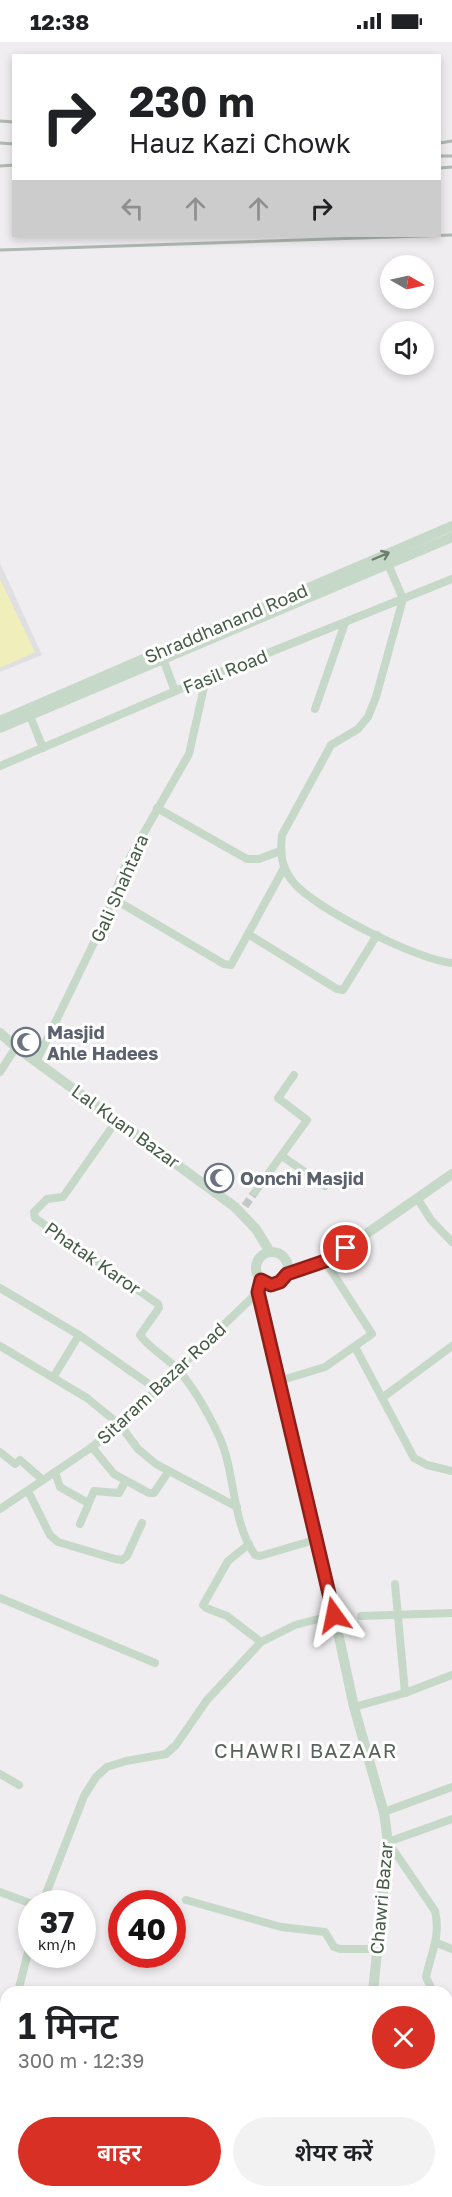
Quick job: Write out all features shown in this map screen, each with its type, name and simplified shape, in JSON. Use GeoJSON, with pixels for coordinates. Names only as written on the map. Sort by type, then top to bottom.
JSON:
{"type":"FeatureCollection","features":[{"type":"Feature","properties":{"kind":"street","name":"Shraddhanand Road"},"geometry":{"type":"LineString","coordinates":[[0,721],[452,526]]}},
{"type":"Feature","properties":{"kind":"street","name":"Shraddhanand Road"},"geometry":{"type":"LineString","coordinates":[[0,728],[452,537]]}},
{"type":"Feature","properties":{"kind":"street"},"geometry":{"type":"LineString","coordinates":[[388,564],[403,599],[387,662],[368,717],[358,729],[331,745],[282,835],[280,851],[284,868],[294,884],[332,911],[412,954],[434,962],[452,963]]}},
{"type":"Feature","properties":{"kind":"street","name":"Fasil Road"},"geometry":{"type":"LineString","coordinates":[[0,766],[206,678],[452,579]]}},
{"type":"Feature","properties":{"kind":"street"},"geometry":{"type":"LineString","coordinates":[[315,709],[345,623]]}},
{"type":"Feature","properties":{"kind":"street"},"geometry":{"type":"LineString","coordinates":[[163,659],[176,691]]}},
{"type":"Feature","properties":{"kind":"street","name":"Gali Shahtara"},"geometry":{"type":"LineString","coordinates":[[36,1062],[114,899],[125,866],[189,754],[206,678]]}},
{"type":"Feature","properties":{"kind":"street"},"geometry":{"type":"LineString","coordinates":[[30,716],[43,748]]}},
{"type":"Feature","properties":{"kind":"street"},"geometry":{"type":"LineString","coordinates":[[157,808],[247,859],[259,859],[280,851]]}},
{"type":"Feature","properties":{"kind":"street"},"geometry":{"type":"LineString","coordinates":[[114,899],[224,964],[231,965],[284,868]]}},
{"type":"Feature","properties":{"kind":"street"},"geometry":{"type":"LineString","coordinates":[[248,934],[337,989],[343,990],[377,935]]}},
{"type":"Feature","properties":{"kind":"street","name":"Lal Kuan Bazar"},"geometry":{"type":"LineString","coordinates":[[0,1033],[36,1062],[242,1209],[270,1252]]}},
{"type":"Feature","properties":{"kind":"street"},"geometry":{"type":"LineString","coordinates":[[0,1072],[16,1047]]}},
{"type":"Feature","properties":{"kind":"street"},"geometry":{"type":"LineString","coordinates":[[255,1192],[307,1120],[278,1098],[294,1075]]}},
{"type":"Feature","properties":{"kind":"street","name":"Phatak Karor"},"geometry":{"type":"LineString","coordinates":[[117,1120],[63,1197],[44,1201],[34,1215],[158,1304],[159,1308],[140,1335],[178,1370]]}},
{"type":"Feature","properties":{"kind":"street"},"geometry":{"type":"LineString","coordinates":[[282,1156],[325,1186]]}},
{"type":"Feature","properties":{"kind":"street"},"geometry":{"type":"LineString","coordinates":[[287,1274],[285,1258],[270,1252],[257,1262],[256,1273],[261,1280],[274,1284],[287,1274],[325,1261],[452,1174]]}},
{"type":"Feature","properties":{"kind":"street"},"geometry":{"type":"LineString","coordinates":[[417,1198],[431,1220],[452,1242]]}},
{"type":"Feature","properties":{"kind":"street"},"geometry":{"type":"LineString","coordinates":[[279,1381],[325,1367],[370,1337],[371,1331],[325,1261]]}},
{"type":"Feature","properties":{"kind":"street","name":"Chawri Bazar"},"geometry":{"type":"LineString","coordinates":[[261,1280],[258,1292],[318,1539],[354,1707],[384,1812],[388,1842],[374,1986]]}},
{"type":"Feature","properties":{"kind":"street"},"geometry":{"type":"LineString","coordinates":[[0,1288],[79,1335],[156,1389]]}},
{"type":"Feature","properties":{"kind":"street","name":"Sitaram Bazar Road"},"geometry":{"type":"LineString","coordinates":[[0,1509],[92,1447],[120,1425],[258,1292]]}},
{"type":"Feature","properties":{"kind":"street"},"geometry":{"type":"LineString","coordinates":[[54,1376],[79,1335]]}},
{"type":"Feature","properties":{"kind":"street"},"geometry":{"type":"LineString","coordinates":[[0,1346],[54,1376],[87,1398],[120,1425],[138,1449],[168,1472],[237,1507]]}},
{"type":"Feature","properties":{"kind":"street"},"geometry":{"type":"LineString","coordinates":[[382,1398],[452,1346]]}},
{"type":"Feature","properties":{"kind":"street"},"geometry":{"type":"LineString","coordinates":[[355,1347],[414,1458],[427,1466],[452,1471]]}},
{"type":"Feature","properties":{"kind":"street"},"geometry":{"type":"LineString","coordinates":[[178,1370],[219,1437],[229,1464],[237,1507],[255,1555],[260,1556],[318,1539]]}},
{"type":"Feature","properties":{"kind":"street"},"geometry":{"type":"LineString","coordinates":[[92,1447],[114,1474],[124,1482],[148,1493],[154,1493],[168,1472]]}},
{"type":"Feature","properties":{"kind":"street"},"geometry":{"type":"LineString","coordinates":[[0,1452],[15,1464],[20,1460],[43,1480]]}},
{"type":"Feature","properties":{"kind":"street"},"geometry":{"type":"LineString","coordinates":[[55,1472],[60,1487],[88,1503]]}},
{"type":"Feature","properties":{"kind":"street"},"geometry":{"type":"LineString","coordinates":[[80,1524],[88,1503],[97,1489],[115,1493],[121,1490],[124,1482]]}},
{"type":"Feature","properties":{"kind":"street"},"geometry":{"type":"LineString","coordinates":[[28,1491],[50,1535],[58,1542],[115,1559],[122,1560],[127,1556],[142,1523]]}},
{"type":"Feature","properties":{"kind":"street"},"geometry":{"type":"LineString","coordinates":[[249,1544],[228,1561],[203,1605],[227,1616],[261,1642]]}},
{"type":"Feature","properties":{"kind":"street"},"geometry":{"type":"LineString","coordinates":[[395,1584],[405,1693]]}},
{"type":"Feature","properties":{"kind":"street"},"geometry":{"type":"LineString","coordinates":[[0,1598],[155,1662]]}},
{"type":"Feature","properties":{"kind":"street"},"geometry":{"type":"LineString","coordinates":[[361,1616],[452,1613]]}},
{"type":"Feature","properties":{"kind":"street"},"geometry":{"type":"LineString","coordinates":[[47,1890],[84,1796],[96,1777],[107,1767],[126,1761],[153,1759],[166,1754],[176,1745],[207,1700],[261,1642],[295,1625],[334,1615]]}},
{"type":"Feature","properties":{"kind":"street"},"geometry":{"type":"LineString","coordinates":[[354,1707],[405,1693],[452,1676]]}},
{"type":"Feature","properties":{"kind":"street"},"geometry":{"type":"LineString","coordinates":[[0,1774],[19,1785]]}},
{"type":"Feature","properties":{"kind":"street"},"geometry":{"type":"LineString","coordinates":[[384,1812],[452,1786]]}},
{"type":"Feature","properties":{"kind":"street"},"geometry":{"type":"LineString","coordinates":[[430,1986],[426,1977],[437,1943],[438,1925],[435,1911],[388,1842],[452,1819]]}},
{"type":"Feature","properties":{"kind":"street"},"geometry":{"type":"LineString","coordinates":[[0,1892],[18,1899]]}},
{"type":"Feature","properties":{"kind":"street"},"geometry":{"type":"LineString","coordinates":[[186,1900],[252,1920],[325,1932],[334,1947],[340,1949],[377,1948]]}},
{"type":"Feature","properties":{"kind":"street"},"geometry":{"type":"LineString","coordinates":[[437,1943],[452,1949]]}},
{"type":"Feature","properties":{"kind":"street"},"geometry":{"type":"LineString","coordinates":[[20,1986],[24,1968]]}},
{"type":"Feature","properties":{"kind":"shaded area"},"geometry":{"type":"Polygon","coordinates":[[[0,563],[42,655],[0,672],[0,563]]]}},
{"type":"Feature","properties":{"kind":"shaded area"},"geometry":{"type":"Polygon","coordinates":[[[0,579],[35,652],[0,668],[0,579]]]}},
{"type":"Feature","properties":{"kind":"tunnel"},"geometry":{"type":"LineString","coordinates":[[245,1206],[255,1192]]}},
{"type":"Feature","properties":{"kind":"railway"},"geometry":{"type":"LineString","coordinates":[[0,121],[12,122]]}},
{"type":"Feature","properties":{"kind":"railway"},"geometry":{"type":"LineString","coordinates":[[441,143],[452,141]]}},
{"type":"Feature","properties":{"kind":"railway"},"geometry":{"type":"LineString","coordinates":[[0,143],[12,144]]}},
{"type":"Feature","properties":{"kind":"railway"},"geometry":{"type":"LineString","coordinates":[[441,156],[452,156]]}},
{"type":"Feature","properties":{"kind":"railway"},"geometry":{"type":"LineString","coordinates":[[0,166],[12,165]]}},
{"type":"Feature","properties":{"kind":"railway"},"geometry":{"type":"LineString","coordinates":[[441,168],[452,167]]}},
{"type":"Feature","properties":{"kind":"railway"},"geometry":{"type":"LineString","coordinates":[[441,235],[452,235]]}},
{"type":"Feature","properties":{"kind":"railway"},"geometry":{"type":"LineString","coordinates":[[0,250],[392,237]]}},
{"type":"Feature","properties":{"kind":"place","name":"Masjid Ahle Hadees"},"geometry":{"type":"Point","coordinates":[26,1042]}},
{"type":"Feature","properties":{"kind":"place","name":"Oonchi Masjid"},"geometry":{"type":"Point","coordinates":[219,1178]}},
{"type":"Feature","properties":{"kind":"district","name":"CHAWRI BAZAAR"},"geometry":{"type":"Point","coordinates":[306,1750]}},
{"type":"Feature","properties":{"kind":"route"},"geometry":{"type":"LineString","coordinates":[[334,1615],[318,1539],[258,1292],[261,1280],[271,1285],[280,1282],[287,1274],[325,1261],[346,1248]]}}]}
